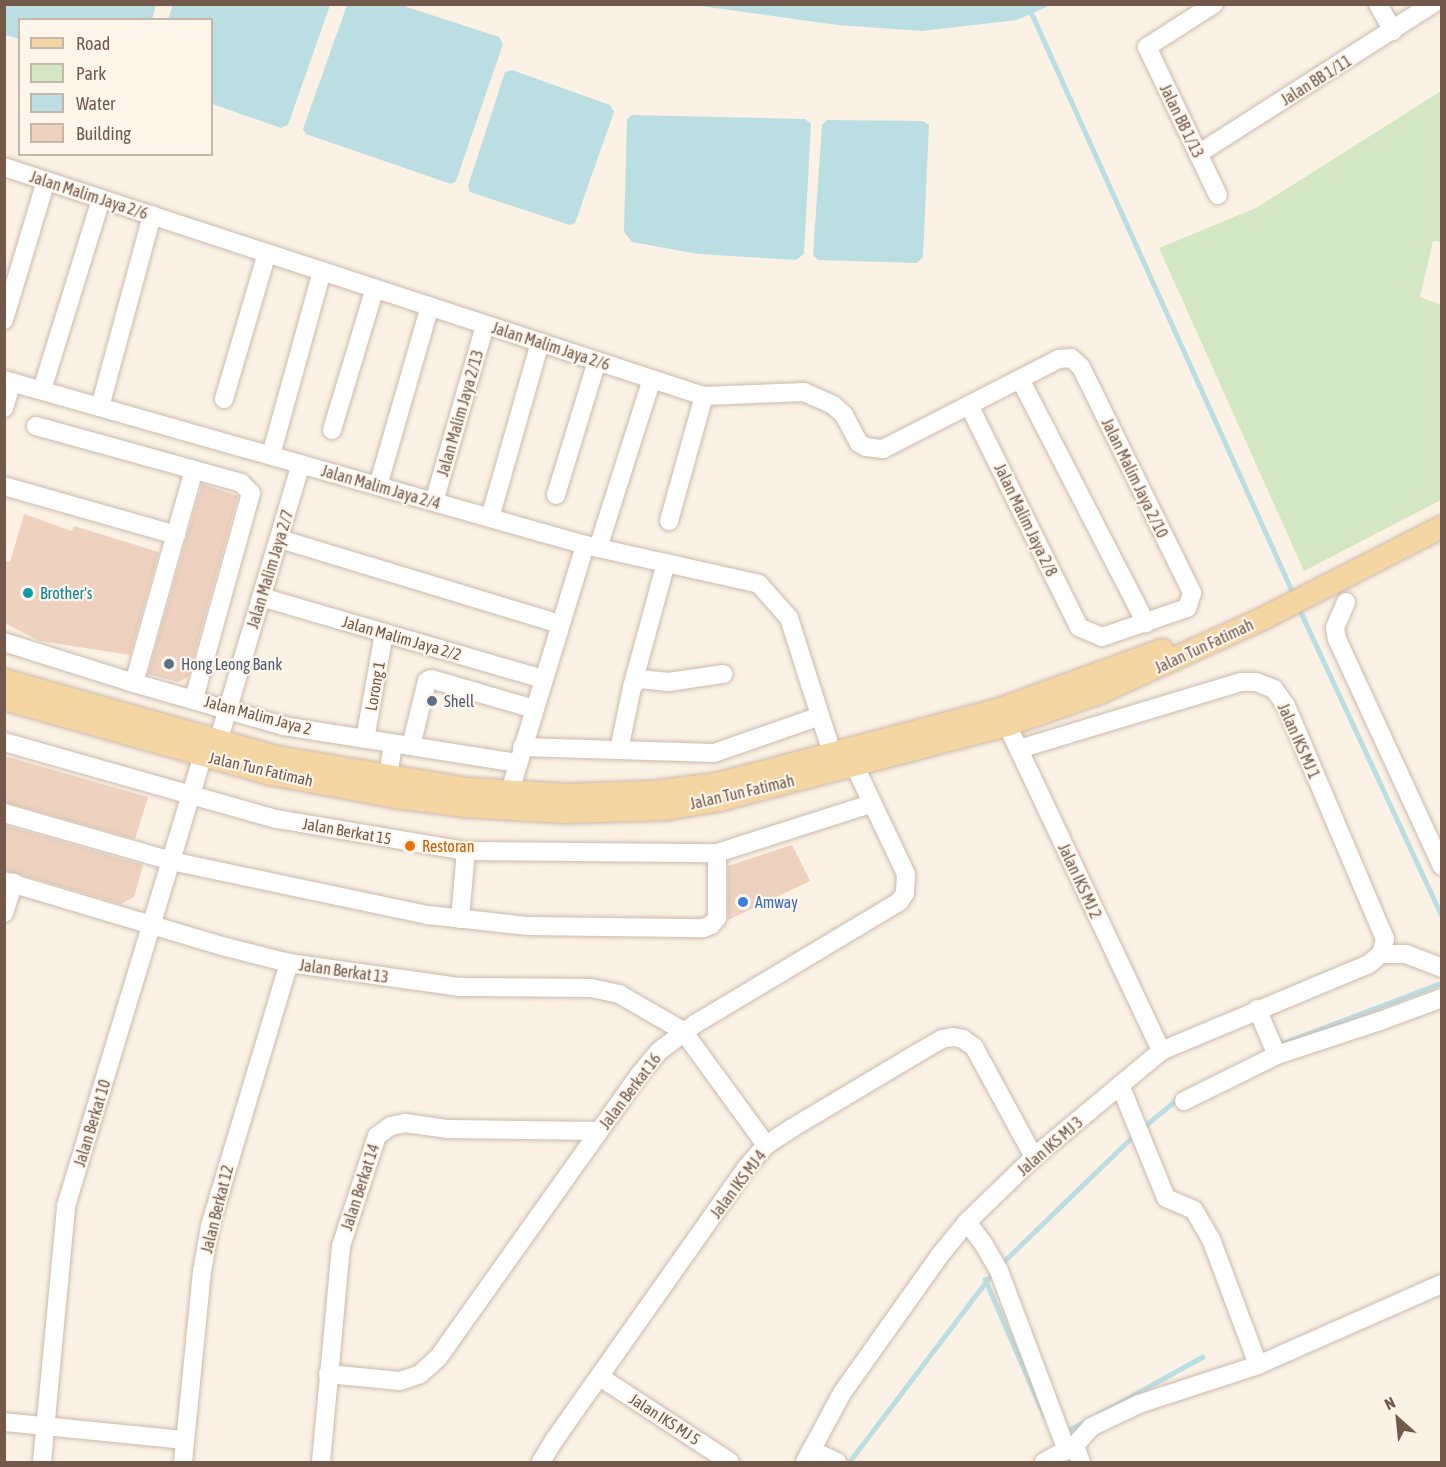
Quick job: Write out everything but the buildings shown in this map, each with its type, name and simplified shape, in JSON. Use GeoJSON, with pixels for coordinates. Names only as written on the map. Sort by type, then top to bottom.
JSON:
{"type":"FeatureCollection","features":[{"type":"Feature","properties":{"kind":"main road","name":"Jalan Tun Fatimah"},"geometry":{"type":"LineString","coordinates":[[1312,586],[1442,513]]}},
{"type":"Feature","properties":{"kind":"main road","name":"Jalan Tun Fatimah"},"geometry":{"type":"LineString","coordinates":[[4,680],[211,748],[279,775],[396,797],[507,800],[666,791],[717,784],[844,756],[1003,717],[1129,681],[1312,586],[1442,526]]}},
{"type":"Feature","properties":{"kind":"main road","name":"Jalan Tun Fatimah"},"geometry":{"type":"LineString","coordinates":[[4,699],[211,748],[467,789],[507,800]]}},
{"type":"Feature","properties":{"kind":"street","name":"Jalan BB 1/13"},"geometry":{"type":"LineString","coordinates":[[1214,4],[1147,47],[1218,195]]}},
{"type":"Feature","properties":{"kind":"street"},"geometry":{"type":"LineString","coordinates":[[1378,4],[1393,31]]}},
{"type":"Feature","properties":{"kind":"street","name":"Jalan BB 1/11"},"geometry":{"type":"LineString","coordinates":[[1198,154],[1434,4]]}},
{"type":"Feature","properties":{"kind":"street","name":"Jalan Malim Jaya 2/6"},"geometry":{"type":"LineString","coordinates":[[4,167],[704,396],[804,392],[833,405],[844,415],[859,443],[872,448],[883,448],[1059,359],[1071,358]]}},
{"type":"Feature","properties":{"kind":"street"},"geometry":{"type":"LineString","coordinates":[[4,320],[46,181]]}},
{"type":"Feature","properties":{"kind":"street"},"geometry":{"type":"LineString","coordinates":[[42,390],[101,199]]}},
{"type":"Feature","properties":{"kind":"street"},"geometry":{"type":"LineString","coordinates":[[100,407],[152,215]]}},
{"type":"Feature","properties":{"kind":"street"},"geometry":{"type":"LineString","coordinates":[[224,399],[267,253]]}},
{"type":"Feature","properties":{"kind":"street"},"geometry":{"type":"LineString","coordinates":[[271,456],[322,271]]}},
{"type":"Feature","properties":{"kind":"street"},"geometry":{"type":"LineString","coordinates":[[332,430],[375,288]]}},
{"type":"Feature","properties":{"kind":"street"},"geometry":{"type":"LineString","coordinates":[[378,486],[430,306]]}},
{"type":"Feature","properties":{"kind":"street","name":"Jalan Malim Jaya 2/13"},"geometry":{"type":"LineString","coordinates":[[434,502],[485,325]]}},
{"type":"Feature","properties":{"kind":"street"},"geometry":{"type":"LineString","coordinates":[[490,518],[540,342]]}},
{"type":"Feature","properties":{"kind":"street","name":"Jalan Malim Jaya 2/10"},"geometry":{"type":"LineString","coordinates":[[1071,358],[1081,367],[1192,593],[1191,602],[1182,612],[1146,623]]}},
{"type":"Feature","properties":{"kind":"street"},"geometry":{"type":"LineString","coordinates":[[556,495],[597,361]]}},
{"type":"Feature","properties":{"kind":"street"},"geometry":{"type":"LineString","coordinates":[[507,800],[560,624],[652,379]]}},
{"type":"Feature","properties":{"kind":"street"},"geometry":{"type":"LineString","coordinates":[[1020,379],[1146,623]]}},
{"type":"Feature","properties":{"kind":"street"},"geometry":{"type":"LineString","coordinates":[[4,408],[8,381]]}},
{"type":"Feature","properties":{"kind":"street","name":"Jalan Malim Jaya 2/4"},"geometry":{"type":"LineString","coordinates":[[8,381],[591,546],[759,584]]}},
{"type":"Feature","properties":{"kind":"street"},"geometry":{"type":"LineString","coordinates":[[669,521],[704,396]]}},
{"type":"Feature","properties":{"kind":"street","name":"Jalan Malim Jaya 2/8"},"geometry":{"type":"LineString","coordinates":[[969,405],[1075,620],[1086,632],[1102,637],[1146,623]]}},
{"type":"Feature","properties":{"kind":"street"},"geometry":{"type":"LineString","coordinates":[[36,426],[241,483],[250,493],[251,499],[194,698]]}},
{"type":"Feature","properties":{"kind":"street","name":"Jalan Malim Jaya 2/7"},"geometry":{"type":"LineString","coordinates":[[211,748],[228,708],[301,464]]}},
{"type":"Feature","properties":{"kind":"street"},"geometry":{"type":"LineString","coordinates":[[134,683],[194,470]]}},
{"type":"Feature","properties":{"kind":"street"},"geometry":{"type":"LineString","coordinates":[[4,486],[176,535]]}},
{"type":"Feature","properties":{"kind":"street"},"geometry":{"type":"LineString","coordinates":[[280,539],[560,624]]}},
{"type":"Feature","properties":{"kind":"street"},"geometry":{"type":"LineString","coordinates":[[619,750],[632,687],[666,563]]}},
{"type":"Feature","properties":{"kind":"street","name":"Jalan Berkat 16"},"geometry":{"type":"LineString","coordinates":[[328,1374],[400,1381],[420,1374],[438,1358],[649,1063],[683,1031],[899,902],[905,893],[906,874],[871,804],[820,716],[789,618],[759,584]]}},
{"type":"Feature","properties":{"kind":"street","name":"Jalan Malim Jaya 2/2"},"geometry":{"type":"LineString","coordinates":[[261,597],[543,679]]}},
{"type":"Feature","properties":{"kind":"street"},"geometry":{"type":"LineString","coordinates":[[1346,602],[1335,628],[1337,639],[1442,866]]}},
{"type":"Feature","properties":{"kind":"street","name":"Lorong 1"},"geometry":{"type":"LineString","coordinates":[[365,739],[384,633]]}},
{"type":"Feature","properties":{"kind":"street","name":"Jalan Malim Jaya 2"},"geometry":{"type":"LineString","coordinates":[[4,642],[134,683],[194,698],[284,726],[402,745],[520,755],[619,750],[714,753],[820,716]]}},
{"type":"Feature","properties":{"kind":"street"},"geometry":{"type":"LineString","coordinates":[[632,687],[640,679],[669,682],[723,674]]}},
{"type":"Feature","properties":{"kind":"street"},"geometry":{"type":"LineString","coordinates":[[388,776],[427,681],[431,679],[534,709]]}},
{"type":"Feature","properties":{"kind":"street","name":"Jalan IKS MJ 1"},"geometry":{"type":"LineString","coordinates":[[1019,749],[1241,682],[1256,682],[1274,689],[1286,706],[1383,946]]}},
{"type":"Feature","properties":{"kind":"street","name":"Jalan IKS MJ 2"},"geometry":{"type":"LineString","coordinates":[[1003,717],[1161,1052]]}},
{"type":"Feature","properties":{"kind":"street","name":"Jalan Berkat 15"},"geometry":{"type":"LineString","coordinates":[[4,742],[278,819],[466,851],[717,853],[871,804]]}},
{"type":"Feature","properties":{"kind":"street","name":"Jalan Berkat 10"},"geometry":{"type":"LineString","coordinates":[[42,1462],[66,1206],[171,861],[211,748]]}},
{"type":"Feature","properties":{"kind":"street"},"geometry":{"type":"LineString","coordinates":[[4,813],[171,861],[428,915],[528,926],[703,928],[711,925],[717,918],[717,853]]}},
{"type":"Feature","properties":{"kind":"street"},"geometry":{"type":"LineString","coordinates":[[460,919],[466,851]]}},
{"type":"Feature","properties":{"kind":"street"},"geometry":{"type":"LineString","coordinates":[[4,913],[9,882]]}},
{"type":"Feature","properties":{"kind":"street","name":"Jalan Berkat 13"},"geometry":{"type":"LineString","coordinates":[[9,882],[288,963],[460,987],[604,990],[627,997],[683,1031]]}},
{"type":"Feature","properties":{"kind":"street"},"geometry":{"type":"LineString","coordinates":[[1383,946],[1425,959],[1442,968]]}},
{"type":"Feature","properties":{"kind":"street","name":"Jalan IKS MJ 3"},"geometry":{"type":"LineString","coordinates":[[808,1456],[848,1383],[912,1292],[968,1222],[1034,1157],[1161,1052],[1257,1009],[1369,964],[1383,946]]}},
{"type":"Feature","properties":{"kind":"street","name":"Jalan Berkat 12"},"geometry":{"type":"LineString","coordinates":[[183,1462],[210,1226],[288,963]]}},
{"type":"Feature","properties":{"kind":"street"},"geometry":{"type":"LineString","coordinates":[[1184,1101],[1277,1055],[1442,998]]}},
{"type":"Feature","properties":{"kind":"street"},"geometry":{"type":"LineString","coordinates":[[1257,1009],[1277,1055]]}},
{"type":"Feature","properties":{"kind":"street"},"geometry":{"type":"LineString","coordinates":[[683,1031],[766,1146]]}},
{"type":"Feature","properties":{"kind":"street","name":"Jalan IKS MJ 4"},"geometry":{"type":"LineString","coordinates":[[541,1462],[746,1168],[766,1146],[916,1054],[952,1037],[963,1039],[974,1047],[1034,1157]]}},
{"type":"Feature","properties":{"kind":"street"},"geometry":{"type":"LineString","coordinates":[[1120,1085],[1166,1198],[1194,1210],[1211,1239],[1258,1365]]}},
{"type":"Feature","properties":{"kind":"street","name":"Jalan Berkat 14"},"geometry":{"type":"LineString","coordinates":[[321,1462],[341,1246],[377,1136],[391,1126],[405,1123],[447,1129],[599,1131]]}},
{"type":"Feature","properties":{"kind":"street"},"geometry":{"type":"LineString","coordinates":[[968,1222],[999,1271],[1074,1453]]}},
{"type":"Feature","properties":{"kind":"street"},"geometry":{"type":"LineString","coordinates":[[1044,1462],[1074,1453],[1091,1427],[1139,1404],[1258,1365],[1442,1284]]}},
{"type":"Feature","properties":{"kind":"street","name":"Jalan IKS MJ 5"},"geometry":{"type":"LineString","coordinates":[[600,1377],[730,1462]]}},
{"type":"Feature","properties":{"kind":"street"},"geometry":{"type":"LineString","coordinates":[[4,1422],[184,1440]]}},
{"type":"Feature","properties":{"kind":"street"},"geometry":{"type":"LineString","coordinates":[[808,1456],[837,1462]]}},
{"type":"Feature","properties":{"kind":"green space"},"geometry":{"type":"Polygon","coordinates":[[[1441,91],[1441,242],[1433,241],[1420,297],[1441,305],[1441,500],[1304,571],[1159,248],[1256,208],[1441,91]]]}},
{"type":"Feature","properties":{"kind":"water"},"geometry":{"type":"Polygon","coordinates":[[[5,4],[156,4],[152,18],[18,18],[18,39],[5,35],[5,4]]]}},
{"type":"Feature","properties":{"kind":"water"},"geometry":{"type":"Polygon","coordinates":[[[1051,4],[1017,20],[922,31],[838,25],[694,5],[1051,4]]]}},
{"type":"Feature","properties":{"kind":"water"},"geometry":{"type":"Polygon","coordinates":[[[173,5],[330,5],[288,125],[281,128],[213,104],[213,18],[168,18],[173,5]]]}},
{"type":"Feature","properties":{"kind":"water"},"geometry":{"type":"Polygon","coordinates":[[[347,5],[401,5],[499,37],[503,44],[456,181],[451,184],[306,134],[303,129],[347,5]]]}},
{"type":"Feature","properties":{"kind":"water"},"geometry":{"type":"Polygon","coordinates":[[[512,70],[610,105],[614,112],[575,223],[570,225],[470,192],[468,186],[505,72],[512,70]]]}},
{"type":"Feature","properties":{"kind":"water"},"geometry":{"type":"Polygon","coordinates":[[[632,115],[805,119],[811,124],[804,254],[796,260],[698,254],[632,242],[624,232],[627,119],[632,115]]]}},
{"type":"Feature","properties":{"kind":"water"},"geometry":{"type":"Polygon","coordinates":[[[827,120],[923,121],[929,125],[923,257],[917,263],[818,260],[813,255],[822,125],[827,120]]]}},
{"type":"Feature","properties":{"kind":"waterway"},"geometry":{"type":"LineString","coordinates":[[1032,14],[1294,595]]}},
{"type":"Feature","properties":{"kind":"waterway"},"geometry":{"type":"LineString","coordinates":[[1299,608],[1442,916]]}},
{"type":"Feature","properties":{"kind":"waterway"},"geometry":{"type":"LineString","coordinates":[[1283,1043],[1438,984]]}},
{"type":"Feature","properties":{"kind":"waterway"},"geometry":{"type":"LineString","coordinates":[[1141,1129],[1181,1096]]}},
{"type":"Feature","properties":{"kind":"waterway"},"geometry":{"type":"LineString","coordinates":[[1001,1264],[1135,1134]]}},
{"type":"Feature","properties":{"kind":"waterway"},"geometry":{"type":"LineString","coordinates":[[849,1462],[995,1270]]}},
{"type":"Feature","properties":{"kind":"waterway"},"geometry":{"type":"LineString","coordinates":[[985,1279],[1044,1415]]}},
{"type":"Feature","properties":{"kind":"waterway"},"geometry":{"type":"LineString","coordinates":[[1099,1414],[1202,1357]]}},
{"type":"Feature","properties":{"kind":"waterway"},"geometry":{"type":"LineString","coordinates":[[1064,1432],[1089,1419]]}},
{"type":"Feature","properties":{"kind":"place","name":"Brother's"},"geometry":{"type":"Point","coordinates":[28,593]}},
{"type":"Feature","properties":{"kind":"place","name":"Hong Leong Bank"},"geometry":{"type":"Point","coordinates":[169,664]}},
{"type":"Feature","properties":{"kind":"place","name":"Shell"},"geometry":{"type":"Point","coordinates":[432,701]}},
{"type":"Feature","properties":{"kind":"place","name":"Restoran"},"geometry":{"type":"Point","coordinates":[410,846]}},
{"type":"Feature","properties":{"kind":"place","name":"Amway"},"geometry":{"type":"Point","coordinates":[743,902]}}]}
